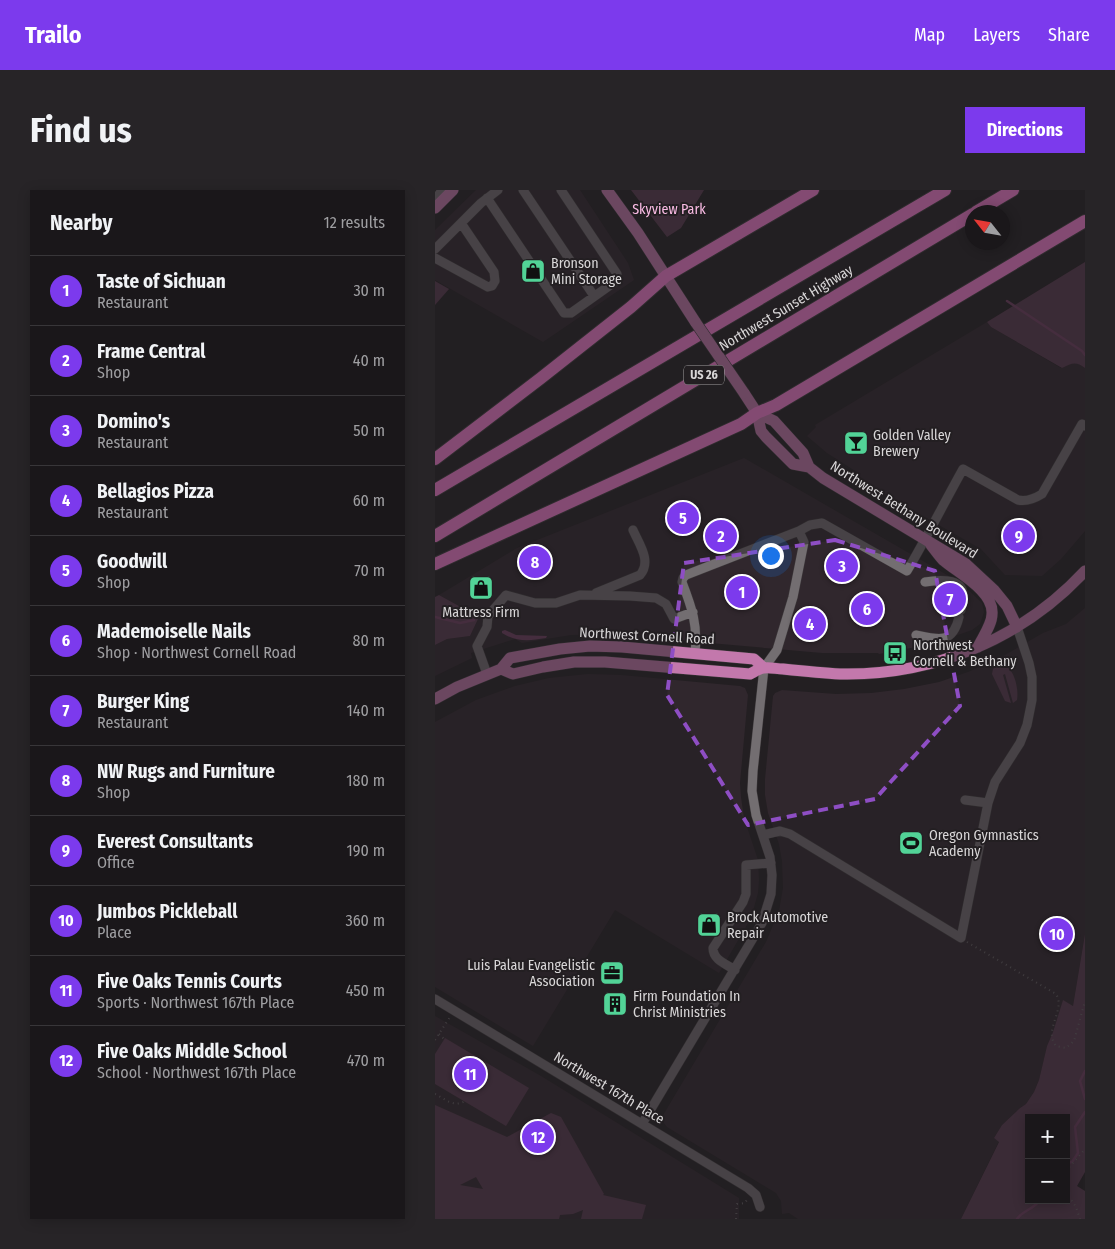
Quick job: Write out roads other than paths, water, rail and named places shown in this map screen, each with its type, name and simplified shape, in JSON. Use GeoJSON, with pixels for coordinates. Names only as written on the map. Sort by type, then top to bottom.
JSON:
{"type":"FeatureCollection","features":[{"type":"Feature","properties":{"kind":"highway"},"geometry":{"type":"LineString","coordinates":[[435,458],[631,307],[666,276],[813,190]]}},
{"type":"Feature","properties":{"kind":"highway","name":"Northwest Sunset Highway"},"geometry":{"type":"LineString","coordinates":[[435,490],[945,190]]}},
{"type":"Feature","properties":{"kind":"highway"},"geometry":{"type":"LineString","coordinates":[[988,205],[1013,190]]}},
{"type":"Feature","properties":{"kind":"highway","name":"Northwest Sunset Highway"},"geometry":{"type":"LineString","coordinates":[[435,536],[965,219]]}},
{"type":"Feature","properties":{"kind":"highway"},"geometry":{"type":"LineString","coordinates":[[435,564],[741,424],[1085,221]]}},
{"type":"Feature","properties":{"kind":"main road"},"geometry":{"type":"LineString","coordinates":[[435,208],[453,190]]}},
{"type":"Feature","properties":{"kind":"main road","name":"Northwest Bethany Boulevard"},"geometry":{"type":"LineString","coordinates":[[607,190],[757,413],[761,431],[766,437],[793,464],[809,467],[823,478],[966,564],[994,590],[1007,606],[1017,627]]}},
{"type":"Feature","properties":{"kind":"main road","name":"Northwest Bethany Boulevard"},"geometry":{"type":"LineString","coordinates":[[757,413],[774,421],[803,453],[809,467]]}},
{"type":"Feature","properties":{"kind":"main road"},"geometry":{"type":"LineString","coordinates":[[927,540],[942,559],[980,590],[991,607],[992,617],[978,647]]}},
{"type":"Feature","properties":{"kind":"main road","name":"Northwest Cornell Road"},"geometry":{"type":"LineString","coordinates":[[501,669],[513,674],[543,666],[574,662],[605,662],[750,674],[764,668],[868,674],[921,666],[958,656],[1005,635],[1059,596],[1085,570]]}},
{"type":"Feature","properties":{"kind":"main road","name":"Northwest Cornell Road"},"geometry":{"type":"LineString","coordinates":[[435,699],[501,669],[510,658],[575,647],[622,647],[754,659],[764,668]]}},
{"type":"Feature","properties":{"kind":"street"},"geometry":{"type":"LineString","coordinates":[[435,200],[442,190]]}},
{"type":"Feature","properties":{"kind":"street"},"geometry":{"type":"LineString","coordinates":[[435,249],[487,198],[498,190]]}},
{"type":"Feature","properties":{"kind":"street"},"geometry":{"type":"LineString","coordinates":[[523,190],[594,296]]}},
{"type":"Feature","properties":{"kind":"street"},"geometry":{"type":"LineString","coordinates":[[487,198],[564,312],[571,313],[616,281],[617,274],[561,190]]}},
{"type":"Feature","properties":{"kind":"street"},"geometry":{"type":"LineString","coordinates":[[435,258],[488,287],[492,286],[495,281],[494,272],[461,223]]}},
{"type":"Feature","properties":{"kind":"street"},"geometry":{"type":"LineString","coordinates":[[695,653],[696,634],[693,612],[682,582],[686,575],[799,532],[810,525],[821,523],[907,571],[927,540],[933,522],[963,469],[1017,500],[1024,501],[1035,498],[1042,494],[1081,424],[1085,426]]}},
{"type":"Feature","properties":{"kind":"street"},"geometry":{"type":"LineString","coordinates":[[591,596],[643,572],[646,560],[633,530]]}},
{"type":"Feature","properties":{"kind":"street"},"geometry":{"type":"LineString","coordinates":[[642,1124],[762,923],[771,894],[771,863],[756,815],[752,791],[764,668],[777,650],[793,597],[804,542],[799,532]]}},
{"type":"Feature","properties":{"kind":"street"},"geometry":{"type":"LineString","coordinates":[[916,635],[929,638],[948,637],[956,631],[960,613],[963,592],[960,586],[943,580],[925,582]]}},
{"type":"Feature","properties":{"kind":"street"},"geometry":{"type":"LineString","coordinates":[[487,674],[477,646],[487,627],[488,616],[506,595],[535,603],[556,604],[575,596],[656,598],[666,604],[674,619],[693,612]]}},
{"type":"Feature","properties":{"kind":"street"},"geometry":{"type":"LineString","coordinates":[[763,835],[780,832],[790,834],[961,938],[988,803],[995,782],[1020,743],[1027,725],[1032,677],[1017,627]]}},
{"type":"Feature","properties":{"kind":"street"},"geometry":{"type":"LineString","coordinates":[[965,800],[988,803]]}},
{"type":"Feature","properties":{"kind":"street"},"geometry":{"type":"LineString","coordinates":[[735,970],[713,954],[713,948],[743,902],[746,894],[746,865],[771,863]]}},
{"type":"Feature","properties":{"kind":"street","name":"Northwest 167th Place"},"geometry":{"type":"LineString","coordinates":[[435,999],[745,1187],[756,1195],[760,1207]]}},
{"type":"Feature","properties":{"kind":"waterway"},"geometry":{"type":"LineString","coordinates":[[1007,301],[1082,351],[1085,355]]}},
{"type":"Feature","properties":{"kind":"waterway"},"geometry":{"type":"LineString","coordinates":[[435,617],[460,623],[474,620]]}},
{"type":"Feature","properties":{"kind":"waterway"},"geometry":{"type":"LineString","coordinates":[[1085,1071],[1080,1081],[1085,1099]]}},
{"type":"Feature","properties":{"kind":"waterway"},"geometry":{"type":"LineString","coordinates":[[1070,1162],[1078,1153],[1075,1127],[1085,1112]]}},
{"type":"Feature","properties":{"kind":"waterway"},"geometry":{"type":"LineString","coordinates":[[1017,1219],[1036,1204]]}},
{"type":"Feature","properties":{"kind":"place","name":"Bronson Mini Storage"},"geometry":{"type":"Point","coordinates":[533,271]}},
{"type":"Feature","properties":{"kind":"place","name":"Golden Valley Brewery"},"geometry":{"type":"Point","coordinates":[856,443]}},
{"type":"Feature","properties":{"kind":"place","name":"Goodwill"},"geometry":{"type":"Point","coordinates":[683,518]}},
{"type":"Feature","properties":{"kind":"place","name":"Frame Central"},"geometry":{"type":"Point","coordinates":[721,536]}},
{"type":"Feature","properties":{"kind":"place","name":"Everest Consultants"},"geometry":{"type":"Point","coordinates":[1019,536]}},
{"type":"Feature","properties":{"kind":"place","name":"NW Rugs and Furniture"},"geometry":{"type":"Point","coordinates":[535,562]}},
{"type":"Feature","properties":{"kind":"place","name":"Domino's"},"geometry":{"type":"Point","coordinates":[842,566]}},
{"type":"Feature","properties":{"kind":"place","name":"Mattress Firm"},"geometry":{"type":"Point","coordinates":[481,588]}},
{"type":"Feature","properties":{"kind":"place","name":"Taste of Sichuan"},"geometry":{"type":"Point","coordinates":[742,592]}},
{"type":"Feature","properties":{"kind":"place","name":"Burger King"},"geometry":{"type":"Point","coordinates":[950,599]}},
{"type":"Feature","properties":{"kind":"place","name":"Mademoiselle Nails"},"geometry":{"type":"Point","coordinates":[867,609]}},
{"type":"Feature","properties":{"kind":"place","name":"Bellagios Pizza"},"geometry":{"type":"Point","coordinates":[810,624]}},
{"type":"Feature","properties":{"kind":"place","name":"Northwest Cornell & Bethany"},"geometry":{"type":"Point","coordinates":[895,653]}},
{"type":"Feature","properties":{"kind":"place","name":"Oregon Gymnastics Academy"},"geometry":{"type":"Point","coordinates":[911,843]}},
{"type":"Feature","properties":{"kind":"place","name":"Brock Automotive Repair"},"geometry":{"type":"Point","coordinates":[709,925]}},
{"type":"Feature","properties":{"kind":"place","name":"Jumbos Pickleball"},"geometry":{"type":"Point","coordinates":[1057,934]}},
{"type":"Feature","properties":{"kind":"place","name":"Luis Palau Evangelistic Association"},"geometry":{"type":"Point","coordinates":[612,973]}},
{"type":"Feature","properties":{"kind":"place","name":"Firm Foundation In Christ Ministries"},"geometry":{"type":"Point","coordinates":[615,1004]}},
{"type":"Feature","properties":{"kind":"place","name":"Five Oaks Tennis Courts"},"geometry":{"type":"Point","coordinates":[470,1074]}},
{"type":"Feature","properties":{"kind":"place","name":"Five Oaks Middle School"},"geometry":{"type":"Point","coordinates":[538,1137]}},
{"type":"Feature","properties":{"kind":"park label","name":"Skyview Park"},"geometry":{"type":"Point","coordinates":[669,209]}}]}
